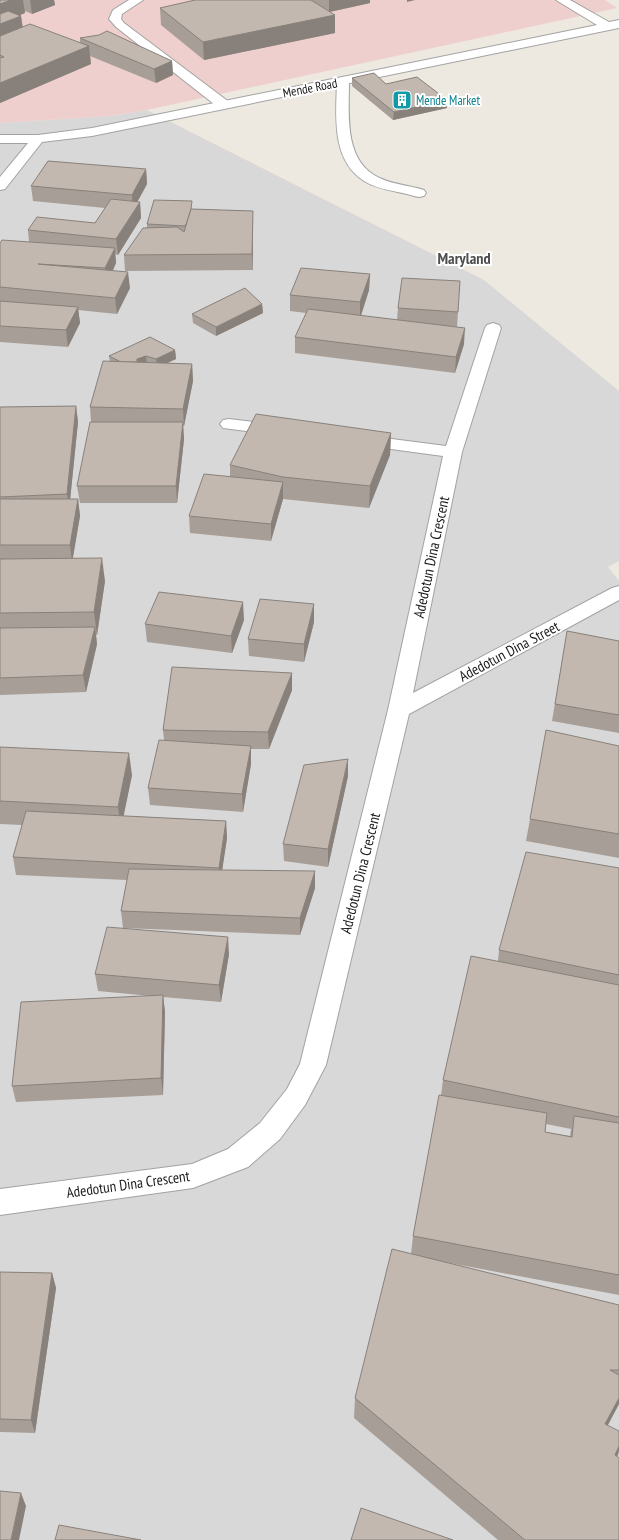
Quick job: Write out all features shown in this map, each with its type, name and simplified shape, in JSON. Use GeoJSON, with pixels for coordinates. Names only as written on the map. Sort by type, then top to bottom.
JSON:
{"type":"FeatureCollection","features":[{"type":"Feature","properties":{"kind":"street"},"geometry":{"type":"LineString","coordinates":[[136,0],[117,12],[115,19],[120,25],[224,105]]}},
{"type":"Feature","properties":{"kind":"street"},"geometry":{"type":"LineString","coordinates":[[562,0],[613,25]]}},
{"type":"Feature","properties":{"kind":"street","name":"Mende Road"},"geometry":{"type":"LineString","coordinates":[[0,139],[38,139],[92,132],[343,82],[613,25]]}},
{"type":"Feature","properties":{"kind":"street"},"geometry":{"type":"LineString","coordinates":[[343,82],[343,132],[352,161],[369,178],[419,193]]}},
{"type":"Feature","properties":{"kind":"street"},"geometry":{"type":"LineString","coordinates":[[0,186],[38,139]]}},
{"type":"Feature","properties":{"kind":"street","name":"Adedotun Dina Crescent"},"geometry":{"type":"LineString","coordinates":[[0,1202],[193,1176],[238,1158],[270,1131],[296,1097],[313,1065],[399,710],[453,452],[492,328]]}},
{"type":"Feature","properties":{"kind":"street"},"geometry":{"type":"LineString","coordinates":[[229,424],[299,433]]}},
{"type":"Feature","properties":{"kind":"street"},"geometry":{"type":"LineString","coordinates":[[345,438],[453,452]]}},
{"type":"Feature","properties":{"kind":"street","name":"Adedotun Dina Street"},"geometry":{"type":"LineString","coordinates":[[399,710],[619,592]]}},
{"type":"Feature","properties":{"kind":"shaded area"},"geometry":{"type":"Polygon","coordinates":[[[0,0],[605,0],[617,8],[147,110],[111,116],[0,123],[0,0]]]}},
{"type":"Feature","properties":{"kind":"shaded area"},"geometry":{"type":"Polygon","coordinates":[[[147,110],[484,280],[619,391],[619,561],[608,567],[619,581],[619,1540],[0,1540],[0,123],[111,116],[147,110]]]}},
{"type":"Feature","properties":{"kind":"building"},"geometry":{"type":"Polygon","coordinates":[[[0,0],[11,0],[0,4],[0,0]]]}},
{"type":"Feature","properties":{"kind":"building"},"geometry":{"type":"Polygon","coordinates":[[[195,0],[311,0],[335,15],[203,42],[160,8],[195,0]]]}},
{"type":"Feature","properties":{"kind":"building"},"geometry":{"type":"Polygon","coordinates":[[[8,11],[21,16],[0,24],[0,14],[8,11]]]}},
{"type":"Feature","properties":{"kind":"building"},"geometry":{"type":"Polygon","coordinates":[[[30,24],[89,46],[0,83],[0,58],[4,57],[0,55],[0,36],[30,24]]]}},
{"type":"Feature","properties":{"kind":"building"},"geometry":{"type":"Polygon","coordinates":[[[107,31],[172,61],[154,69],[80,38],[99,35],[107,31]]]}},
{"type":"Feature","properties":{"kind":"building","name":"Mende Market"},"geometry":{"type":"Polygon","coordinates":[[[374,73],[386,84],[417,77],[447,100],[394,112],[352,78],[374,73]]]}},
{"type":"Feature","properties":{"kind":"building"},"geometry":{"type":"Polygon","coordinates":[[[48,161],[146,169],[132,195],[31,186],[48,161]]]}},
{"type":"Feature","properties":{"kind":"building"},"geometry":{"type":"Polygon","coordinates":[[[111,199],[140,202],[116,239],[28,230],[37,217],[95,223],[111,199]]]}},
{"type":"Feature","properties":{"kind":"building"},"geometry":{"type":"Polygon","coordinates":[[[154,200],[192,201],[185,226],[147,224],[154,200]]]}},
{"type":"Feature","properties":{"kind":"building"},"geometry":{"type":"Polygon","coordinates":[[[191,209],[253,211],[252,254],[124,255],[143,228],[177,227],[184,232],[191,209]]]}},
{"type":"Feature","properties":{"kind":"building"},"geometry":{"type":"Polygon","coordinates":[[[2,240],[115,248],[105,268],[38,264],[128,272],[115,298],[0,287],[0,243],[2,240]]]}},
{"type":"Feature","properties":{"kind":"building"},"geometry":{"type":"Polygon","coordinates":[[[301,268],[370,274],[360,302],[290,295],[301,268]]]}},
{"type":"Feature","properties":{"kind":"building"},"geometry":{"type":"Polygon","coordinates":[[[402,278],[460,281],[458,312],[398,308],[402,278]]]}},
{"type":"Feature","properties":{"kind":"building"},"geometry":{"type":"Polygon","coordinates":[[[245,288],[262,304],[216,327],[192,314],[245,288]]]}},
{"type":"Feature","properties":{"kind":"building"},"geometry":{"type":"Polygon","coordinates":[[[0,301],[78,307],[66,330],[0,326],[0,301]]]}},
{"type":"Feature","properties":{"kind":"building"},"geometry":{"type":"Polygon","coordinates":[[[308,309],[465,328],[456,357],[295,337],[308,309]]]}},
{"type":"Feature","properties":{"kind":"building"},"geometry":{"type":"Polygon","coordinates":[[[150,337],[175,350],[156,359],[146,356],[137,359],[137,362],[121,362],[109,356],[150,337]]]}},
{"type":"Feature","properties":{"kind":"building"},"geometry":{"type":"Polygon","coordinates":[[[103,361],[192,364],[183,409],[90,407],[103,361]]]}},
{"type":"Feature","properties":{"kind":"building"},"geometry":{"type":"Polygon","coordinates":[[[76,406],[67,494],[0,497],[0,407],[76,406]]]}},
{"type":"Feature","properties":{"kind":"building"},"geometry":{"type":"Polygon","coordinates":[[[256,414],[391,433],[370,486],[283,477],[230,465],[256,414]]]}},
{"type":"Feature","properties":{"kind":"building"},"geometry":{"type":"Polygon","coordinates":[[[90,422],[183,422],[176,486],[77,486],[90,422]]]}},
{"type":"Feature","properties":{"kind":"building"},"geometry":{"type":"Polygon","coordinates":[[[204,474],[283,482],[271,524],[189,516],[204,474]]]}},
{"type":"Feature","properties":{"kind":"building"},"geometry":{"type":"Polygon","coordinates":[[[0,499],[78,499],[70,545],[0,545],[0,499]]]}},
{"type":"Feature","properties":{"kind":"building"},"geometry":{"type":"Polygon","coordinates":[[[102,558],[94,612],[0,613],[0,559],[102,558]]]}},
{"type":"Feature","properties":{"kind":"building"},"geometry":{"type":"Polygon","coordinates":[[[159,592],[243,602],[231,636],[145,624],[159,592]]]}},
{"type":"Feature","properties":{"kind":"building"},"geometry":{"type":"Polygon","coordinates":[[[260,599],[314,604],[304,644],[248,639],[260,599]]]}},
{"type":"Feature","properties":{"kind":"building"},"geometry":{"type":"Polygon","coordinates":[[[95,627],[83,675],[0,678],[0,628],[95,627]]]}},
{"type":"Feature","properties":{"kind":"building"},"geometry":{"type":"Polygon","coordinates":[[[567,631],[619,641],[619,715],[555,704],[567,631]]]}},
{"type":"Feature","properties":{"kind":"building"},"geometry":{"type":"Polygon","coordinates":[[[172,667],[292,673],[268,732],[163,730],[172,667]]]}},
{"type":"Feature","properties":{"kind":"building"},"geometry":{"type":"Polygon","coordinates":[[[546,730],[619,746],[619,834],[530,819],[546,730]]]}},
{"type":"Feature","properties":{"kind":"building"},"geometry":{"type":"Polygon","coordinates":[[[159,740],[251,746],[242,794],[148,788],[159,740]]]}},
{"type":"Feature","properties":{"kind":"building"},"geometry":{"type":"Polygon","coordinates":[[[0,747],[129,753],[118,807],[0,801],[0,747]]]}},
{"type":"Feature","properties":{"kind":"building"},"geometry":{"type":"Polygon","coordinates":[[[348,759],[328,849],[283,844],[304,765],[348,759]]]}},
{"type":"Feature","properties":{"kind":"building"},"geometry":{"type":"Polygon","coordinates":[[[26,811],[226,821],[219,868],[13,857],[26,811]]]}},
{"type":"Feature","properties":{"kind":"building"},"geometry":{"type":"Polygon","coordinates":[[[526,852],[619,868],[619,975],[499,950],[526,852]]]}},
{"type":"Feature","properties":{"kind":"building"},"geometry":{"type":"Polygon","coordinates":[[[129,869],[315,871],[300,918],[121,911],[129,869]]]}},
{"type":"Feature","properties":{"kind":"building"},"geometry":{"type":"Polygon","coordinates":[[[107,927],[228,937],[219,985],[95,974],[107,927]]]}},
{"type":"Feature","properties":{"kind":"building"},"geometry":{"type":"Polygon","coordinates":[[[471,956],[619,985],[619,1117],[443,1080],[471,956]]]}},
{"type":"Feature","properties":{"kind":"building"},"geometry":{"type":"Polygon","coordinates":[[[163,995],[161,1078],[12,1086],[21,1002],[163,995]]]}},
{"type":"Feature","properties":{"kind":"building"},"geometry":{"type":"Polygon","coordinates":[[[439,1095],[547,1113],[545,1132],[572,1137],[574,1116],[619,1123],[619,1275],[413,1236],[439,1095]]]}},
{"type":"Feature","properties":{"kind":"building"},"geometry":{"type":"Polygon","coordinates":[[[392,1249],[619,1305],[619,1370],[610,1370],[619,1375],[619,1398],[605,1424],[619,1431],[619,1446],[615,1455],[619,1458],[619,1540],[525,1540],[355,1398],[392,1249]]]}},
{"type":"Feature","properties":{"kind":"building"},"geometry":{"type":"Polygon","coordinates":[[[0,1272],[52,1273],[31,1420],[0,1419],[0,1272]]]}},
{"type":"Feature","properties":{"kind":"building"},"geometry":{"type":"Polygon","coordinates":[[[0,1491],[21,1493],[11,1540],[0,1540],[0,1491]]]}},
{"type":"Feature","properties":{"kind":"building"},"geometry":{"type":"Polygon","coordinates":[[[361,1508],[453,1540],[351,1540],[361,1508]]]}},
{"type":"Feature","properties":{"kind":"building"},"geometry":{"type":"Polygon","coordinates":[[[59,1525],[141,1540],[55,1540],[59,1525]]]}},
{"type":"Feature","properties":{"kind":"place","name":"Mende Market"},"geometry":{"type":"Point","coordinates":[402,100]}},
{"type":"Feature","properties":{"kind":"district","name":"Maryland"},"geometry":{"type":"Point","coordinates":[464,258]}}]}
